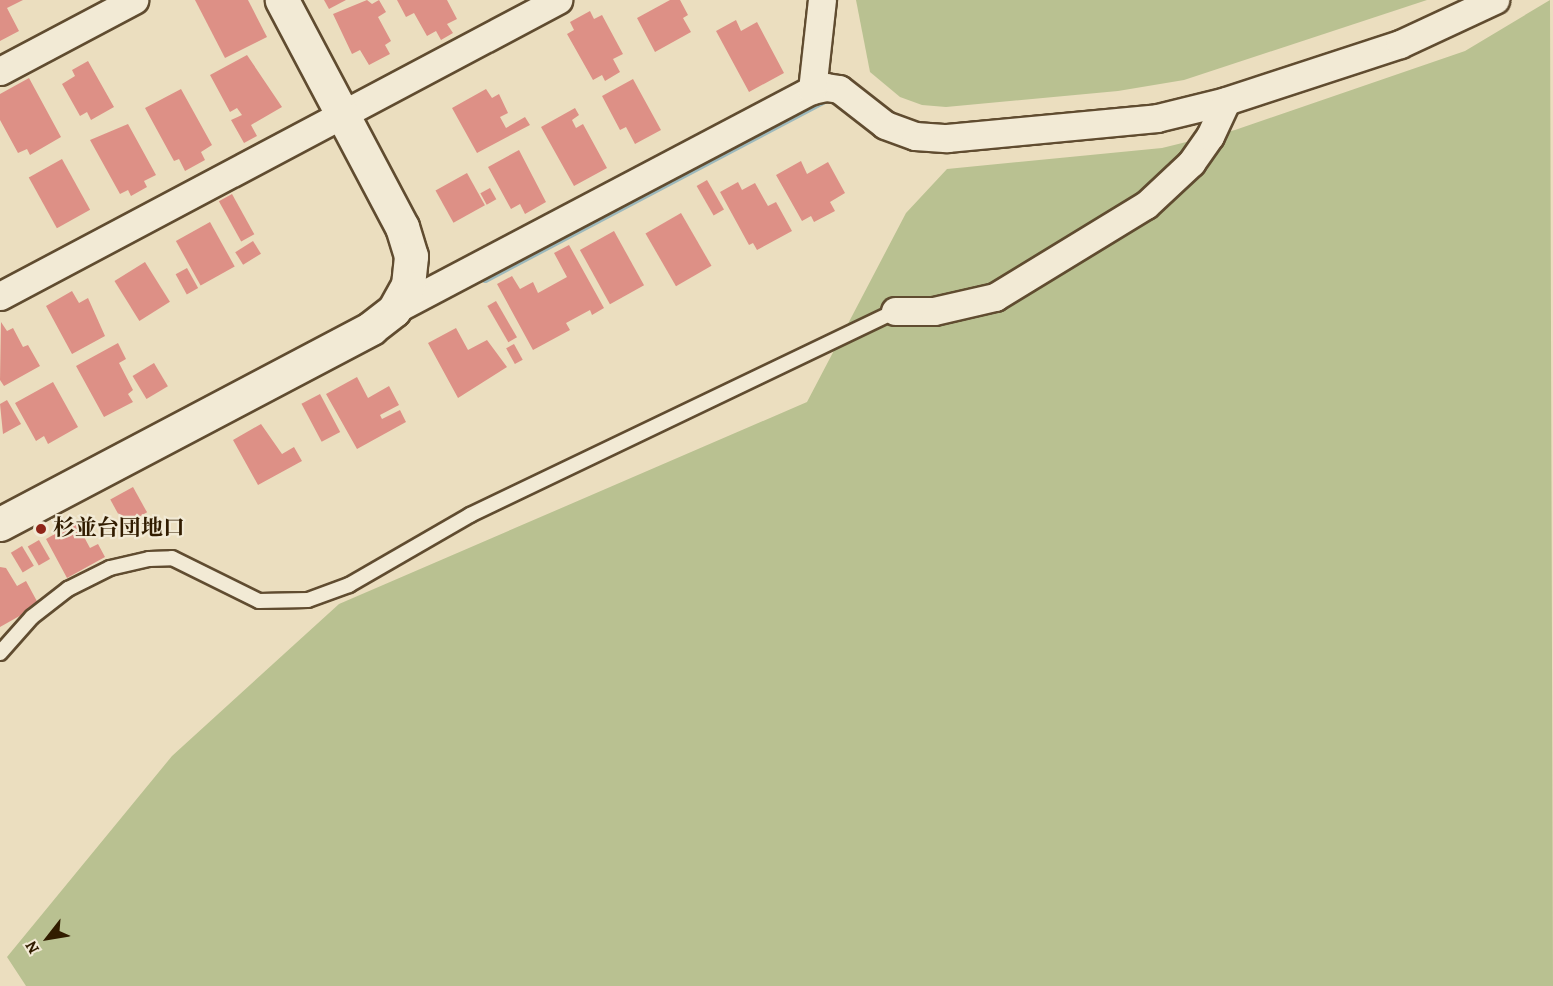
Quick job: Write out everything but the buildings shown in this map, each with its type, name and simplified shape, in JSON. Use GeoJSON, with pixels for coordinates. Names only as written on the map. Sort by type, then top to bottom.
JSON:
{"type":"FeatureCollection","features":[{"type":"Feature","properties":{"kind":"street"},"geometry":{"type":"LineString","coordinates":[[0,71],[134,0]]}},
{"type":"Feature","properties":{"kind":"street"},"geometry":{"type":"LineString","coordinates":[[282,0],[402,227],[411,256],[408,285],[394,310]]}},
{"type":"Feature","properties":{"kind":"street"},"geometry":{"type":"LineString","coordinates":[[0,296],[558,0]]}},
{"type":"Feature","properties":{"kind":"street"},"geometry":{"type":"LineString","coordinates":[[812,90],[822,0]]}},
{"type":"Feature","properties":{"kind":"street"},"geometry":{"type":"LineString","coordinates":[[0,524],[371,328],[394,310],[812,90],[826,87],[839,89],[885,125],[915,136],[947,138],[1157,118],[1226,101],[1400,44],[1495,0]]}},
{"type":"Feature","properties":{"kind":"street"},"geometry":{"type":"LineString","coordinates":[[895,311],[934,311],[995,297],[1127,218],[1171,185],[1191,163],[1210,136],[1226,101]]}},
{"type":"Feature","properties":{"kind":"lane"},"geometry":{"type":"LineString","coordinates":[[0,653],[32,617],[68,589],[110,568],[149,559],[172,558],[259,601],[308,600],[349,585],[470,515],[895,311]]}},
{"type":"Feature","properties":{"kind":"green space"},"geometry":{"type":"Polygon","coordinates":[[[856,0],[1427,0],[1184,80],[1118,91],[946,107],[922,105],[900,97],[870,72],[856,0]]]}},
{"type":"Feature","properties":{"kind":"green space"},"geometry":{"type":"Polygon","coordinates":[[[1550,0],[1553,986],[26,986],[7,957],[172,756],[339,604],[807,402],[906,213],[947,169],[1162,148],[1235,130],[1465,51],[1550,0]]]}},
{"type":"Feature","properties":{"kind":"waterway"},"geometry":{"type":"LineString","coordinates":[[485,278],[825,99]]}},
{"type":"Feature","properties":{"kind":"place","name":"杉並台団地口"},"geometry":{"type":"Point","coordinates":[41,529]}}]}
